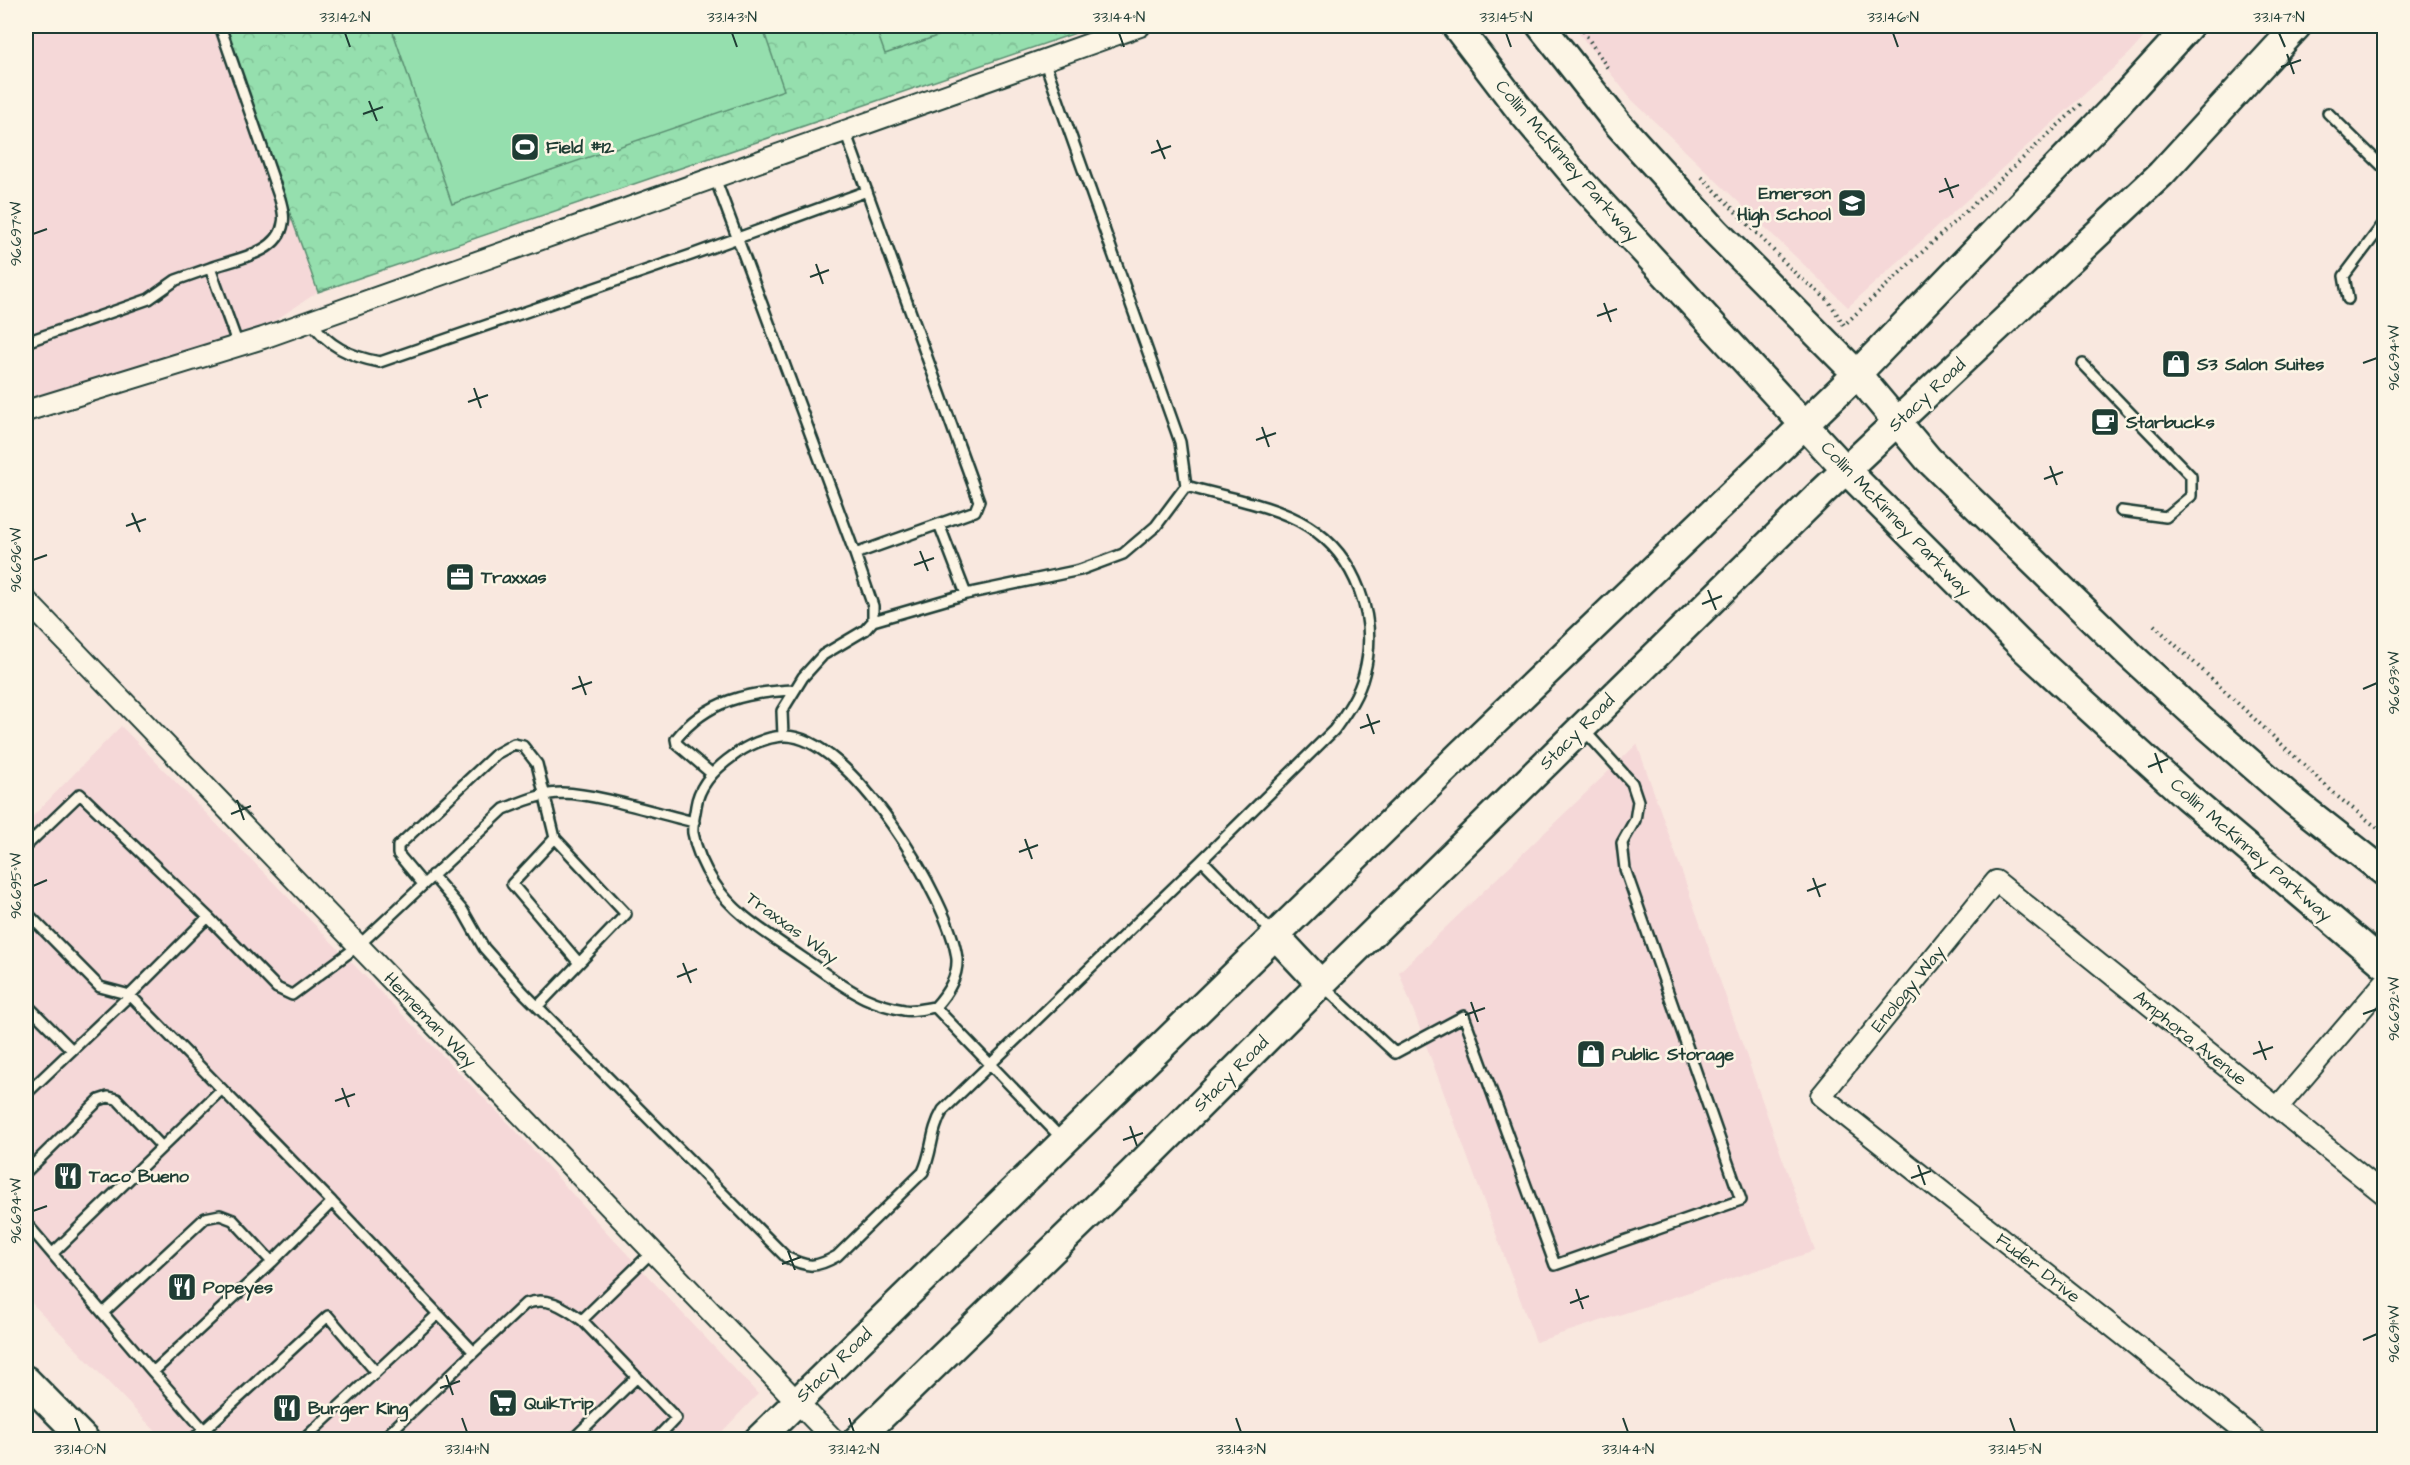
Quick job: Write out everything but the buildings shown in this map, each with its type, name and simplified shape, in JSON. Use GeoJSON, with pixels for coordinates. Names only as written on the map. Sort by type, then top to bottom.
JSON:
{"type":"FeatureCollection","features":[{"type":"Feature","properties":{"kind":"main road","name":"Collin McKinney Parkway"},"geometry":{"type":"LineString","coordinates":[[1456,26],[1520,110],[1579,180],[1845,470],[2033,656],[2186,796],[2385,964]]}},
{"type":"Feature","properties":{"kind":"main road"},"geometry":{"type":"LineString","coordinates":[[1541,26],[1618,124],[1716,232],[1857,374],[1928,459],[2130,655],[2295,802],[2385,872]]}},
{"type":"Feature","properties":{"kind":"main road","name":"Stacy Road"},"geometry":{"type":"LineString","coordinates":[[758,1440],[1460,755],[1857,374],[2112,110],[2189,26]]}},
{"type":"Feature","properties":{"kind":"main road","name":"Stacy Road"},"geometry":{"type":"LineString","coordinates":[[857,1440],[1132,1173],[1321,984],[1845,470],[1898,423],[2161,174],[2297,26]]}},
{"type":"Feature","properties":{"kind":"main road"},"geometry":{"type":"LineString","coordinates":[[1276,936],[1321,984]]}},
{"type":"Feature","properties":{"kind":"main road"},"geometry":{"type":"LineString","coordinates":[[26,1380],[85,1440]]}},
{"type":"Feature","properties":{"kind":"street"},"geometry":{"type":"LineString","coordinates":[[26,411],[311,321],[1140,26]]}},
{"type":"Feature","properties":{"kind":"street","name":"Henneman Way"},"geometry":{"type":"LineString","coordinates":[[26,600],[834,1440]]}},
{"type":"Feature","properties":{"kind":"street","name":"Enology Way"},"geometry":{"type":"LineString","coordinates":[[1821,1096],[1996,882]]}},
{"type":"Feature","properties":{"kind":"street","name":"Amphora Avenue"},"geometry":{"type":"LineString","coordinates":[[1996,882],[2385,1194]]}},
{"type":"Feature","properties":{"kind":"street"},"geometry":{"type":"LineString","coordinates":[[2277,1108],[2385,983]]}},
{"type":"Feature","properties":{"kind":"street","name":"Fuder Drive"},"geometry":{"type":"LineString","coordinates":[[1821,1096],[2256,1440]]}},
{"type":"Feature","properties":{"kind":"lane"},"geometry":{"type":"LineString","coordinates":[[26,342],[149,299],[176,280],[269,247],[280,236],[284,221],[280,200],[220,26]]}},
{"type":"Feature","properties":{"kind":"lane"},"geometry":{"type":"LineString","coordinates":[[1044,60],[1180,442],[1186,486],[1156,526],[1123,554],[1080,570],[966,594],[873,621],[865,630],[823,655],[803,677],[782,711],[783,736],[800,739],[822,750],[842,768],[886,815],[915,856],[951,931],[957,961],[951,990],[935,1007],[1064,1142]]}},
{"type":"Feature","properties":{"kind":"lane"},"geometry":{"type":"LineString","coordinates":[[2328,113],[2385,168]]}},
{"type":"Feature","properties":{"kind":"lane"},"geometry":{"type":"LineString","coordinates":[[845,131],[979,501],[975,510],[855,554]]}},
{"type":"Feature","properties":{"kind":"lane"},"geometry":{"type":"LineString","coordinates":[[715,178],[855,554],[873,606],[873,621]]}},
{"type":"Feature","properties":{"kind":"lane"},"geometry":{"type":"LineString","coordinates":[[311,321],[321,336],[350,354],[380,362],[867,191]]}},
{"type":"Feature","properties":{"kind":"lane"},"geometry":{"type":"LineString","coordinates":[[2348,299],[2344,276],[2385,223]]}},
{"type":"Feature","properties":{"kind":"lane"},"geometry":{"type":"LineString","coordinates":[[210,268],[238,345]]}},
{"type":"Feature","properties":{"kind":"lane"},"geometry":{"type":"LineString","coordinates":[[2084,364],[2191,476],[2191,496],[2166,517],[2121,511]]}},
{"type":"Feature","properties":{"kind":"lane"},"geometry":{"type":"LineString","coordinates":[[432,875],[463,911],[484,948],[538,1006],[786,1257],[803,1265],[821,1265],[837,1256],[923,1172],[929,1160],[934,1126],[943,1110],[1334,730],[1350,708],[1364,674],[1370,638],[1364,599],[1348,566],[1329,543],[1308,526],[1279,512],[1186,486]]}},
{"type":"Feature","properties":{"kind":"lane"},"geometry":{"type":"LineString","coordinates":[[939,524],[966,594]]}},
{"type":"Feature","properties":{"kind":"lane"},"geometry":{"type":"LineString","coordinates":[[712,774],[677,744],[676,739],[684,728],[719,705],[739,697],[759,691],[795,690]]}},
{"type":"Feature","properties":{"kind":"lane"},"geometry":{"type":"LineString","coordinates":[[1321,984],[1395,1053],[1464,1016],[1555,1265],[1741,1200],[1625,869],[1623,843],[1635,820],[1638,801],[1632,783],[1582,728]]}},
{"type":"Feature","properties":{"kind":"lane","name":"Traxxas Way"},"geometry":{"type":"LineString","coordinates":[[783,736],[753,744],[737,753],[712,774],[697,800],[693,832],[700,856],[714,884],[748,920],[830,977],[866,998],[905,1010],[935,1007]]}},
{"type":"Feature","properties":{"kind":"lane"},"geometry":{"type":"LineString","coordinates":[[423,884],[398,854],[398,846],[496,754],[514,744],[523,746],[537,764],[555,838],[626,914],[538,1006]]}},
{"type":"Feature","properties":{"kind":"lane"},"geometry":{"type":"LineString","coordinates":[[26,846],[80,794],[208,917],[277,988],[292,994],[358,946],[504,809],[530,798],[560,793],[589,796],[694,822]]}},
{"type":"Feature","properties":{"kind":"lane"},"geometry":{"type":"LineString","coordinates":[[555,838],[512,884],[579,963]]}},
{"type":"Feature","properties":{"kind":"lane"},"geometry":{"type":"LineString","coordinates":[[1202,860],[1276,936]]}},
{"type":"Feature","properties":{"kind":"lane"},"geometry":{"type":"LineString","coordinates":[[26,912],[100,987],[130,995],[332,1202],[474,1352]]}},
{"type":"Feature","properties":{"kind":"lane"},"geometry":{"type":"LineString","coordinates":[[26,1094],[208,917]]}},
{"type":"Feature","properties":{"kind":"lane"},"geometry":{"type":"LineString","coordinates":[[26,1004],[72,1050]]}},
{"type":"Feature","properties":{"kind":"lane"},"geometry":{"type":"LineString","coordinates":[[53,1253],[222,1089]]}},
{"type":"Feature","properties":{"kind":"lane"},"geometry":{"type":"LineString","coordinates":[[26,1172],[99,1100],[108,1097],[117,1099],[162,1146]]}},
{"type":"Feature","properties":{"kind":"lane"},"geometry":{"type":"LineString","coordinates":[[153,1372],[272,1262],[332,1202]]}},
{"type":"Feature","properties":{"kind":"lane"},"geometry":{"type":"LineString","coordinates":[[104,1312],[205,1218],[220,1215],[233,1220],[272,1262]]}},
{"type":"Feature","properties":{"kind":"lane"},"geometry":{"type":"LineString","coordinates":[[26,1223],[212,1440]]}},
{"type":"Feature","properties":{"kind":"lane"},"geometry":{"type":"LineString","coordinates":[[582,1320],[652,1252]]}},
{"type":"Feature","properties":{"kind":"lane"},"geometry":{"type":"LineString","coordinates":[[382,1440],[525,1304],[535,1300],[558,1304],[582,1320],[676,1418],[654,1440]]}},
{"type":"Feature","properties":{"kind":"lane"},"geometry":{"type":"LineString","coordinates":[[303,1440],[438,1314]]}},
{"type":"Feature","properties":{"kind":"lane"},"geometry":{"type":"LineString","coordinates":[[192,1440],[328,1316],[375,1372]]}},
{"type":"Feature","properties":{"kind":"lane"},"geometry":{"type":"LineString","coordinates":[[572,1440],[637,1377]]}},
{"type":"Feature","properties":{"kind":"path"},"geometry":{"type":"LineString","coordinates":[[1580,26],[1613,77]]}},
{"type":"Feature","properties":{"kind":"path"},"geometry":{"type":"LineString","coordinates":[[1695,170],[1797,275],[1828,300],[1844,325],[2082,103]]}},
{"type":"Feature","properties":{"kind":"path"},"geometry":{"type":"LineString","coordinates":[[2154,625],[2338,797],[2385,833]]}},
{"type":"Feature","properties":{"kind":"shaded area"},"geometry":{"type":"Polygon","coordinates":[[[26,26],[223,26],[318,292],[238,345],[26,411],[26,26]]]}},
{"type":"Feature","properties":{"kind":"shaded area","name":"Emerson High School"},"geometry":{"type":"Polygon","coordinates":[[[1573,26],[2154,26],[2129,54],[1848,307],[1631,99],[1573,26]]]}},
{"type":"Feature","properties":{"kind":"shaded area"},"geometry":{"type":"Polygon","coordinates":[[[121,726],[517,1132],[600,1225],[758,1394],[715,1439],[163,1439],[26,1297],[26,823],[121,726]]]}},
{"type":"Feature","properties":{"kind":"shaded area"},"geometry":{"type":"Polygon","coordinates":[[[1637,744],[1815,1251],[1536,1342],[1399,972],[1637,744]]]}},
{"type":"Feature","properties":{"kind":"green space"},"geometry":{"type":"Polygon","coordinates":[[[223,26],[1096,26],[318,292],[223,26]]]}},
{"type":"Feature","properties":{"kind":"green space","name":"Field #12"},"geometry":{"type":"Polygon","coordinates":[[[391,26],[762,26],[784,90],[452,204],[391,26]]]}},
{"type":"Feature","properties":{"kind":"green space"},"geometry":{"type":"Polygon","coordinates":[[[875,26],[966,26],[885,54],[875,26]]]}},
{"type":"Feature","properties":{"kind":"place","name":"Field #12"},"geometry":{"type":"Point","coordinates":[525,147]}},
{"type":"Feature","properties":{"kind":"place","name":"Emerson High School"},"geometry":{"type":"Point","coordinates":[1852,203]}},
{"type":"Feature","properties":{"kind":"place","name":"S3 Salon Suites"},"geometry":{"type":"Point","coordinates":[2176,364]}},
{"type":"Feature","properties":{"kind":"place","name":"Starbucks"},"geometry":{"type":"Point","coordinates":[2105,422]}},
{"type":"Feature","properties":{"kind":"place","name":"Traxxas"},"geometry":{"type":"Point","coordinates":[460,577]}},
{"type":"Feature","properties":{"kind":"place","name":"Public Storage"},"geometry":{"type":"Point","coordinates":[1591,1054]}},
{"type":"Feature","properties":{"kind":"place","name":"Taco Bueno"},"geometry":{"type":"Point","coordinates":[68,1176]}},
{"type":"Feature","properties":{"kind":"place","name":"Popeyes"},"geometry":{"type":"Point","coordinates":[182,1287]}},
{"type":"Feature","properties":{"kind":"place","name":"QuikTrip"},"geometry":{"type":"Point","coordinates":[503,1403]}},
{"type":"Feature","properties":{"kind":"place","name":"Burger King"},"geometry":{"type":"Point","coordinates":[287,1408]}}]}
